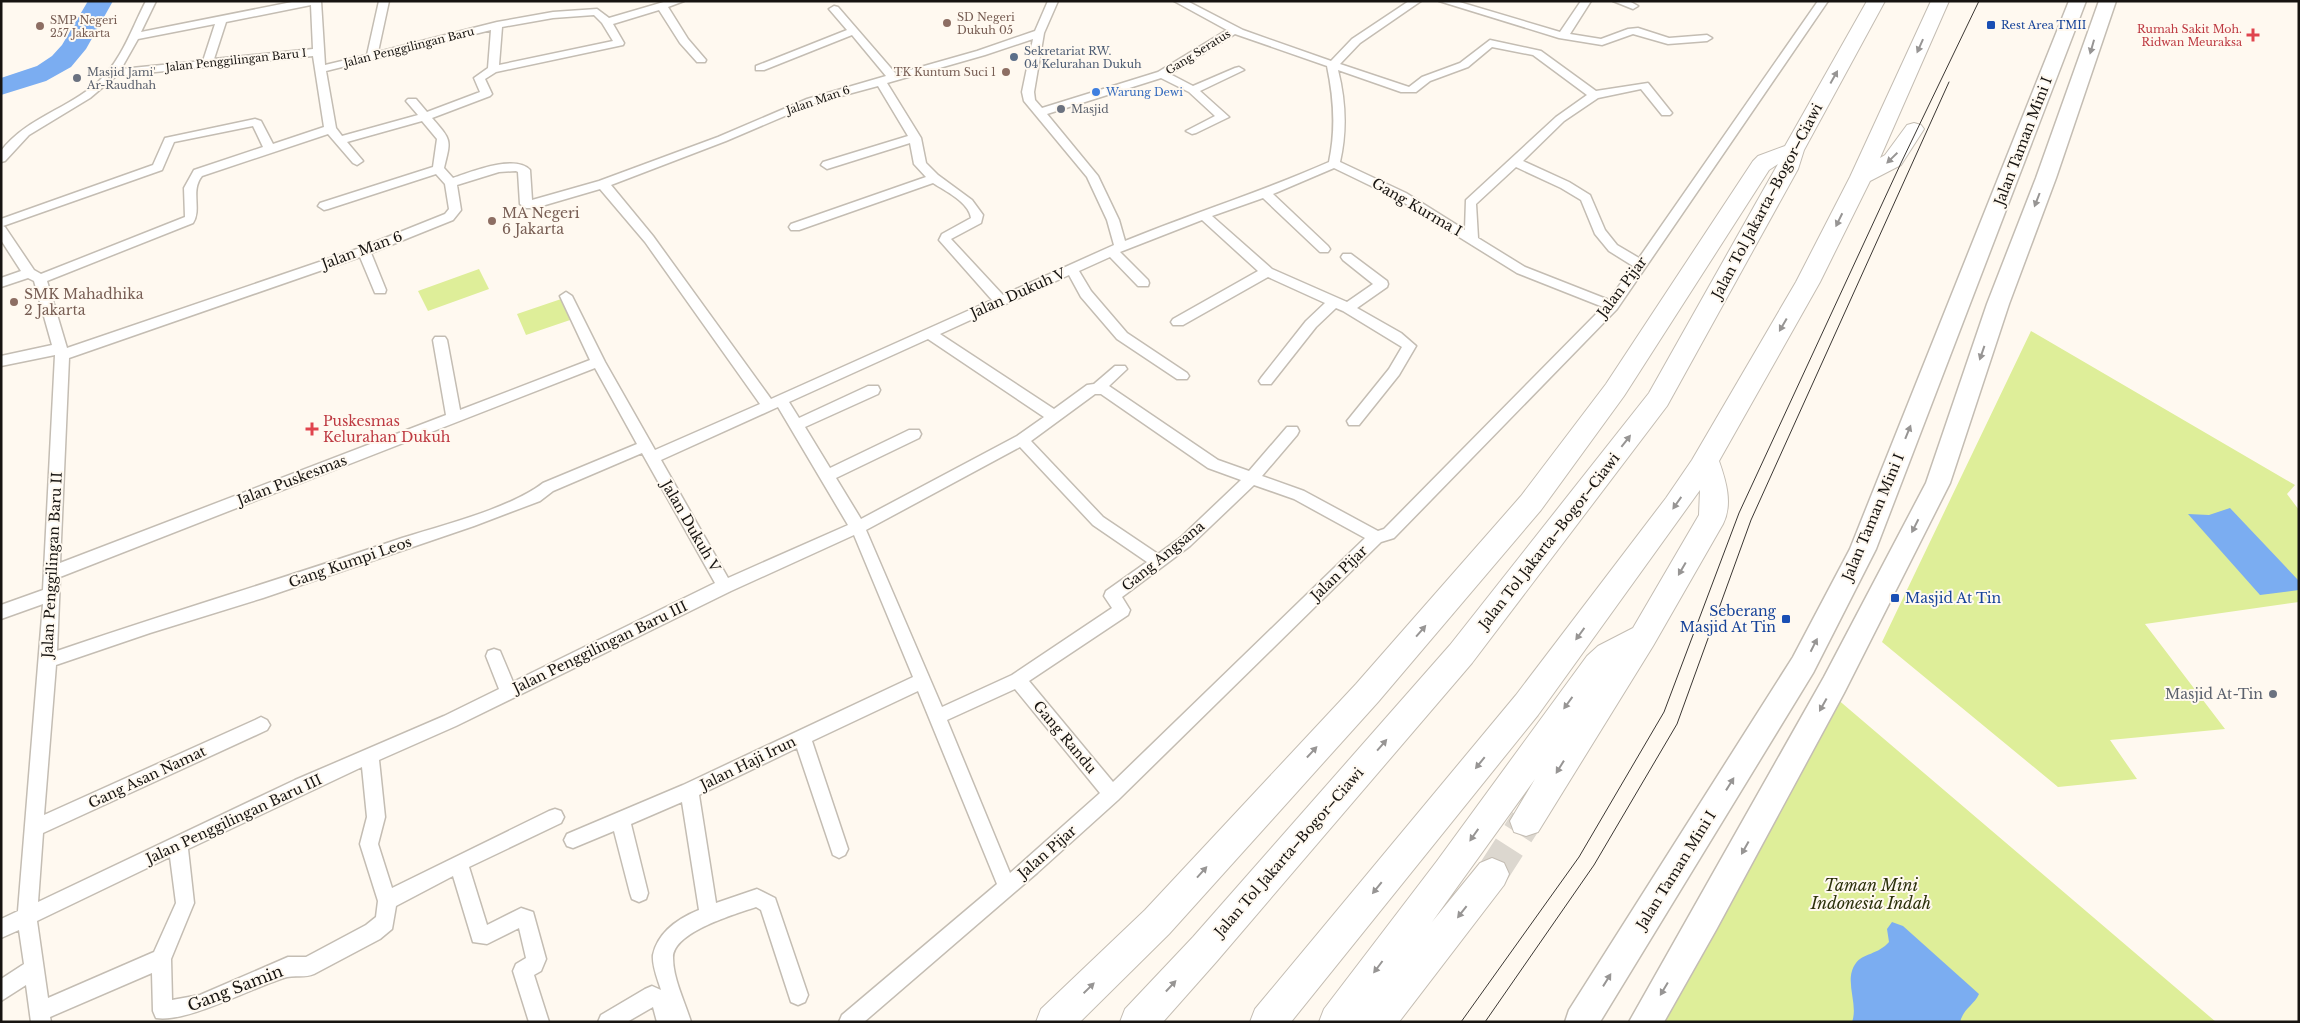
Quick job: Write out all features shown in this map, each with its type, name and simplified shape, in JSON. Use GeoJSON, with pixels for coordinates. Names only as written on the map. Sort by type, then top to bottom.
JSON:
{"type":"FeatureCollection","features":[{"type":"Feature","properties":{"kind":"highway","name":"Jalan Tol Jakarta–Bogor–Ciawi"},"geometry":{"type":"LineString","coordinates":[[1138,1022],[1212,942],[1461,654],[1658,398],[1787,169],[1793,150],[1876,1]]}},
{"type":"Feature","properties":{"kind":"highway"},"geometry":{"type":"LineString","coordinates":[[1268,1022],[1527,705],[1676,505],[1705,460],[1808,282],[1861,176],[1940,1]]}},
{"type":"Feature","properties":{"kind":"highway"},"geometry":{"type":"LineString","coordinates":[[1861,176],[1893,160],[1914,128]]}},
{"type":"Feature","properties":{"kind":"highway"},"geometry":{"type":"LineString","coordinates":[[1054,1022],[1157,922],[1368,692],[1531,503],[1614,390],[1761,166],[1766,161],[1793,150]]}},
{"type":"Feature","properties":{"kind":"highway"},"geometry":{"type":"LineString","coordinates":[[1526,821],[1642,637],[1713,516],[1716,499],[1713,482],[1705,460]]}},
{"type":"Feature","properties":{"kind":"highway"},"geometry":{"type":"LineString","coordinates":[[1337,1022],[1449,872],[1598,665],[1609,656],[1642,637]]}},
{"type":"Feature","properties":{"kind":"highway"},"geometry":{"type":"LineString","coordinates":[[1376,1022],[1492,874]]}},
{"type":"Feature","properties":{"kind":"main road","name":"Jalan Taman Mini I"},"geometry":{"type":"LineString","coordinates":[[1580,1022],[1803,665],[1863,549],[2078,1]]}},
{"type":"Feature","properties":{"kind":"main road"},"geometry":{"type":"LineString","coordinates":[[1645,1022],[1706,919],[1793,760],[1938,483],[1998,304],[2046,178],[2108,1]]}},
{"type":"Feature","properties":{"kind":"street"},"geometry":{"type":"LineString","coordinates":[[1,159],[21,137],[44,120],[91,92],[114,72],[151,1]]}},
{"type":"Feature","properties":{"kind":"street"},"geometry":{"type":"LineString","coordinates":[[132,37],[315,1],[318,52],[330,129],[357,161]]}},
{"type":"Feature","properties":{"kind":"street"},"geometry":{"type":"LineString","coordinates":[[372,56],[384,1]]}},
{"type":"Feature","properties":{"kind":"street"},"geometry":{"type":"LineString","coordinates":[[607,22],[679,1]]}},
{"type":"Feature","properties":{"kind":"street"},"geometry":{"type":"LineString","coordinates":[[1053,1],[1051,10],[1039,33],[1028,92],[1030,101],[1092,176],[1113,220],[1116,249],[1143,283]]}},
{"type":"Feature","properties":{"kind":"street"},"geometry":{"type":"LineString","coordinates":[[1179,1],[1234,30],[1389,86],[1412,90],[1431,77],[1451,72],[1464,65],[1490,43],[1544,44],[1563,36],[1602,42],[1638,31],[1668,41],[1707,38]]}},
{"type":"Feature","properties":{"kind":"street"},"geometry":{"type":"LineString","coordinates":[[1332,66],[1356,41],[1416,1]]}},
{"type":"Feature","properties":{"kind":"street"},"geometry":{"type":"LineString","coordinates":[[1444,1],[1544,44],[1594,94]]}},
{"type":"Feature","properties":{"kind":"street"},"geometry":{"type":"LineString","coordinates":[[1563,36],[1586,1]]}},
{"type":"Feature","properties":{"kind":"street"},"geometry":{"type":"LineString","coordinates":[[1618,1],[1633,6]]}},
{"type":"Feature","properties":{"kind":"street","name":"Jalan Pijar"},"geometry":{"type":"LineString","coordinates":[[849,1022],[1031,867],[1112,794],[1376,537],[1389,534],[1612,306],[1823,1]]}},
{"type":"Feature","properties":{"kind":"street","name":"Jalan Penggilingan Baru"},"geometry":{"type":"LineString","coordinates":[[321,69],[424,45],[497,25],[598,6],[619,43],[493,69],[497,25]]}},
{"type":"Feature","properties":{"kind":"street"},"geometry":{"type":"LineString","coordinates":[[662,6],[684,41],[700,60]]}},
{"type":"Feature","properties":{"kind":"street"},"geometry":{"type":"LineString","coordinates":[[834,9],[854,31],[886,78],[915,138],[918,160],[934,178],[974,207],[978,216],[977,220],[945,240],[1000,301]]}},
{"type":"Feature","properties":{"kind":"street"},"geometry":{"type":"LineString","coordinates":[[208,64],[221,20]]}},
{"type":"Feature","properties":{"kind":"street","name":"Gang Seratus"},"geometry":{"type":"LineString","coordinates":[[1038,113],[1162,74],[1234,30]]}},
{"type":"Feature","properties":{"kind":"street"},"geometry":{"type":"LineString","coordinates":[[760,68],[854,31]]}},
{"type":"Feature","properties":{"kind":"street","name":"Jalan Man 6"},"geometry":{"type":"LineString","coordinates":[[1,361],[61,351],[364,251],[449,217],[455,210],[451,183],[507,166],[518,166],[524,170],[525,199],[526,204],[529,205],[602,184],[722,139],[811,101],[886,78],[981,53],[1039,33]]}},
{"type":"Feature","properties":{"kind":"street","name":"Jalan Penggilingan Baru I"},"geometry":{"type":"LineString","coordinates":[[114,72],[318,52]]}},
{"type":"Feature","properties":{"kind":"street"},"geometry":{"type":"LineString","coordinates":[[1332,66],[1342,118],[1340,139],[1334,164]]}},
{"type":"Feature","properties":{"kind":"street"},"geometry":{"type":"LineString","coordinates":[[339,141],[426,116],[486,94],[479,78],[493,69]]}},
{"type":"Feature","properties":{"kind":"street"},"geometry":{"type":"LineString","coordinates":[[1193,90],[1239,70]]}},
{"type":"Feature","properties":{"kind":"street"},"geometry":{"type":"LineString","coordinates":[[1162,74],[1193,90],[1223,117],[1192,131]]}},
{"type":"Feature","properties":{"kind":"street"},"geometry":{"type":"LineString","coordinates":[[1472,240],[1470,203],[1560,119],[1594,94],[1644,85],[1666,113]]}},
{"type":"Feature","properties":{"kind":"street"},"geometry":{"type":"LineString","coordinates":[[412,101],[443,138],[444,142],[438,169]]}},
{"type":"Feature","properties":{"kind":"street"},"geometry":{"type":"LineString","coordinates":[[1,223],[158,168],[169,140],[258,122],[270,150]]}},
{"type":"Feature","properties":{"kind":"street"},"geometry":{"type":"LineString","coordinates":[[1,283],[35,276],[189,220],[191,217],[189,195],[192,179],[198,173],[330,129]]}},
{"type":"Feature","properties":{"kind":"street"},"geometry":{"type":"LineString","coordinates":[[827,165],[915,138]]}},
{"type":"Feature","properties":{"kind":"street"},"geometry":{"type":"LineString","coordinates":[[1515,162],[1565,185],[1586,198],[1599,231],[1613,248],[1640,264]]}},
{"type":"Feature","properties":{"kind":"street","name":"Jalan Dukuh V"},"geometry":{"type":"LineString","coordinates":[[725,586],[649,452],[775,402],[1116,249],[1202,214],[1294,183],[1334,164]]}},
{"type":"Feature","properties":{"kind":"street","name":"Gang Kurma I"},"geometry":{"type":"LineString","coordinates":[[1334,164],[1402,196],[1521,270],[1612,306]]}},
{"type":"Feature","properties":{"kind":"street"},"geometry":{"type":"LineString","coordinates":[[438,169],[451,183]]}},
{"type":"Feature","properties":{"kind":"street"},"geometry":{"type":"LineString","coordinates":[[324,206],[438,169]]}},
{"type":"Feature","properties":{"kind":"street"},"geometry":{"type":"LineString","coordinates":[[795,227],[934,178]]}},
{"type":"Feature","properties":{"kind":"street"},"geometry":{"type":"LineString","coordinates":[[602,184],[649,239],[775,402],[796,425],[857,526],[882,581],[1007,887]]}},
{"type":"Feature","properties":{"kind":"street"},"geometry":{"type":"LineString","coordinates":[[1266,193],[1324,249]]}},
{"type":"Feature","properties":{"kind":"street"},"geometry":{"type":"LineString","coordinates":[[1202,214],[1267,272],[1333,303],[1348,308],[1396,336],[1409,346],[1394,372],[1354,421]]}},
{"type":"Feature","properties":{"kind":"street","name":"Jalan Penggilingan Baru II"},"geometry":{"type":"LineString","coordinates":[[1,230],[35,276],[61,351],[48,661],[27,917],[41,1016]]}},
{"type":"Feature","properties":{"kind":"street"},"geometry":{"type":"LineString","coordinates":[[364,251],[380,290]]}},
{"type":"Feature","properties":{"kind":"street"},"geometry":{"type":"LineString","coordinates":[[1348,257],[1382,284],[1348,308]]}},
{"type":"Feature","properties":{"kind":"street"},"geometry":{"type":"LineString","coordinates":[[1072,269],[1086,294],[1122,336],[1182,376]]}},
{"type":"Feature","properties":{"kind":"street"},"geometry":{"type":"LineString","coordinates":[[1178,322],[1267,272]]}},
{"type":"Feature","properties":{"kind":"street"},"geometry":{"type":"LineString","coordinates":[[566,296],[598,362],[649,452]]}},
{"type":"Feature","properties":{"kind":"street"},"geometry":{"type":"LineString","coordinates":[[1266,381],[1311,324],[1333,303]]}},
{"type":"Feature","properties":{"kind":"street"},"geometry":{"type":"LineString","coordinates":[[929,333],[1055,417]]}},
{"type":"Feature","properties":{"kind":"street"},"geometry":{"type":"LineString","coordinates":[[440,340],[454,418]]}},
{"type":"Feature","properties":{"kind":"street","name":"Jalan Puskesmas"},"geometry":{"type":"LineString","coordinates":[[52,574],[598,362]]}},
{"type":"Feature","properties":{"kind":"street","name":"Jalan Penggilingan Baru III"},"geometry":{"type":"LineString","coordinates":[[1,929],[301,786],[370,757],[509,692],[725,586],[857,526],[1022,440],[1092,389],[1098,388],[1120,369]]}},
{"type":"Feature","properties":{"kind":"street"},"geometry":{"type":"LineString","coordinates":[[1098,388],[1104,389],[1213,464],[1299,495],[1376,537]]}},
{"type":"Feature","properties":{"kind":"street"},"geometry":{"type":"LineString","coordinates":[[796,425],[873,390]]}},
{"type":"Feature","properties":{"kind":"street","name":"Gang Angsana"},"geometry":{"type":"LineString","coordinates":[[1018,680],[1122,610],[1112,596],[1185,542],[1252,478],[1292,431]]}},
{"type":"Feature","properties":{"kind":"street"},"geometry":{"type":"LineString","coordinates":[[827,476],[914,434]]}},
{"type":"Feature","properties":{"kind":"street"},"geometry":{"type":"LineString","coordinates":[[1022,440],[1098,521],[1157,561]]}},
{"type":"Feature","properties":{"kind":"street","name":"Gang Kumpi Leos"},"geometry":{"type":"LineString","coordinates":[[48,661],[150,626],[263,592],[469,522],[535,497],[548,487],[649,452]]}},
{"type":"Feature","properties":{"kind":"street"},"geometry":{"type":"LineString","coordinates":[[1,612],[51,594]]}},
{"type":"Feature","properties":{"kind":"street"},"geometry":{"type":"LineString","coordinates":[[494,656],[509,692]]}},
{"type":"Feature","properties":{"kind":"street"},"geometry":{"type":"LineString","coordinates":[[938,717],[1018,680]]}},
{"type":"Feature","properties":{"kind":"street","name":"Gang Randu"},"geometry":{"type":"LineString","coordinates":[[1018,680],[1112,794]]}},
{"type":"Feature","properties":{"kind":"street","name":"Jalan Haji Irun"},"geometry":{"type":"LineString","coordinates":[[573,840],[621,822],[922,682]]}},
{"type":"Feature","properties":{"kind":"street","name":"Gang Asan Namat"},"geometry":{"type":"LineString","coordinates":[[34,828],[261,725]]}},
{"type":"Feature","properties":{"kind":"street"},"geometry":{"type":"LineString","coordinates":[[802,738],[839,849]]}},
{"type":"Feature","properties":{"kind":"street"},"geometry":{"type":"LineString","coordinates":[[370,757],[376,817],[369,844],[388,901],[459,863],[555,817]]}},
{"type":"Feature","properties":{"kind":"street"},"geometry":{"type":"LineString","coordinates":[[689,791],[709,915]]}},
{"type":"Feature","properties":{"kind":"street"},"geometry":{"type":"LineString","coordinates":[[621,822],[639,893]]}},
{"type":"Feature","properties":{"kind":"street","name":"Gang Samin"},"geometry":{"type":"LineString","coordinates":[[178,845],[185,903],[161,959],[163,1012],[200,1005],[288,967],[307,967],[373,932],[385,922],[388,901]]}},
{"type":"Feature","properties":{"kind":"street"},"geometry":{"type":"LineString","coordinates":[[459,863],[480,935],[487,934],[522,917],[526,919],[536,959],[534,964],[523,970],[539,1022]]}},
{"type":"Feature","properties":{"kind":"street"},"geometry":{"type":"LineString","coordinates":[[681,1022],[662,957],[671,936],[709,915],[758,898],[768,904],[798,995]]}},
{"type":"Feature","properties":{"kind":"street"},"geometry":{"type":"LineString","coordinates":[[41,1016],[161,959]]}},
{"type":"Feature","properties":{"kind":"street"},"geometry":{"type":"LineString","coordinates":[[1,991],[34,968]]}},
{"type":"Feature","properties":{"kind":"street"},"geometry":{"type":"LineString","coordinates":[[608,1022],[652,996],[660,999],[667,1022]]}},
{"type":"Feature","properties":{"kind":"green space"},"geometry":{"type":"Polygon","coordinates":[[[479,269],[489,289],[428,311],[418,291],[479,269]]]}},
{"type":"Feature","properties":{"kind":"green space"},"geometry":{"type":"Polygon","coordinates":[[[567,297],[576,318],[526,335],[517,314],[567,297]]]}},
{"type":"Feature","properties":{"kind":"green space"},"geometry":{"type":"Polygon","coordinates":[[[2031,331],[2295,485],[2287,494],[2299,510],[2299,602],[2145,624],[2225,729],[2110,740],[2137,779],[2058,787],[1882,642],[2031,331]]]}},
{"type":"Feature","properties":{"kind":"green space","name":"Taman Mini Indonesia Indah"},"geometry":{"type":"Polygon","coordinates":[[[1836,698],[2216,1022],[1653,1022],[1836,698]]]}},
{"type":"Feature","properties":{"kind":"water"},"geometry":{"type":"Polygon","coordinates":[[[2230,508],[2299,581],[2299,590],[2260,595],[2188,514],[2209,515],[2230,508]]]}},
{"type":"Feature","properties":{"kind":"water"},"geometry":{"type":"Polygon","coordinates":[[[1892,922],[1903,926],[1979,994],[1964,1013],[1960,1022],[1852,1022],[1854,1008],[1851,984],[1852,970],[1859,960],[1889,942],[1887,929],[1892,922]]]}},
{"type":"Feature","properties":{"kind":"waterway"},"geometry":{"type":"LineString","coordinates":[[1,87],[37,75],[61,62],[73,49],[91,14],[101,1]]}},
{"type":"Feature","properties":{"kind":"tunnel"},"geometry":{"type":"LineString","coordinates":[[1492,874],[1526,821]]}},
{"type":"Feature","properties":{"kind":"tram line"},"geometry":{"type":"LineString","coordinates":[[1461,1022],[1579,857],[1664,712],[1739,513],[1901,163],[1979,1]]}},
{"type":"Feature","properties":{"kind":"tram line"},"geometry":{"type":"LineString","coordinates":[[1485,1022],[1594,865],[1677,724],[1751,520],[1949,82]]}},
{"type":"Feature","properties":{"kind":"place","name":"SD Negeri Dukuh 05"},"geometry":{"type":"Point","coordinates":[947,23]}},
{"type":"Feature","properties":{"kind":"place","name":"Rest Area TMII"},"geometry":{"type":"Point","coordinates":[1991,25]}},
{"type":"Feature","properties":{"kind":"place","name":"SMP Negeri 257 Jakarta"},"geometry":{"type":"Point","coordinates":[40,26]}},
{"type":"Feature","properties":{"kind":"place","name":"Rumah Sakit Moh. Ridwan Meuraksa"},"geometry":{"type":"Point","coordinates":[2253,35]}},
{"type":"Feature","properties":{"kind":"place","name":"Sekretariat RW. 04 Kelurahan Dukuh"},"geometry":{"type":"Point","coordinates":[1014,57]}},
{"type":"Feature","properties":{"kind":"place","name":"TK Kuntum Suci 1"},"geometry":{"type":"Point","coordinates":[1006,72]}},
{"type":"Feature","properties":{"kind":"place","name":"Masjid Jami' Ar-Raudhah"},"geometry":{"type":"Point","coordinates":[77,78]}},
{"type":"Feature","properties":{"kind":"place","name":"Warung Dewi"},"geometry":{"type":"Point","coordinates":[1096,92]}},
{"type":"Feature","properties":{"kind":"place","name":"Masjid"},"geometry":{"type":"Point","coordinates":[1061,109]}},
{"type":"Feature","properties":{"kind":"place","name":"MA Negeri 6 Jakarta"},"geometry":{"type":"Point","coordinates":[492,221]}},
{"type":"Feature","properties":{"kind":"place","name":"SMK Mahadhika 2 Jakarta"},"geometry":{"type":"Point","coordinates":[14,302]}},
{"type":"Feature","properties":{"kind":"place","name":"Puskesmas Kelurahan Dukuh"},"geometry":{"type":"Point","coordinates":[312,429]}},
{"type":"Feature","properties":{"kind":"place","name":"Masjid At Tin"},"geometry":{"type":"Point","coordinates":[1895,598]}},
{"type":"Feature","properties":{"kind":"place","name":"Seberang Masjid At Tin"},"geometry":{"type":"Point","coordinates":[1786,619]}},
{"type":"Feature","properties":{"kind":"place","name":"Masjid At-Tin"},"geometry":{"type":"Point","coordinates":[2273,694]}}]}
